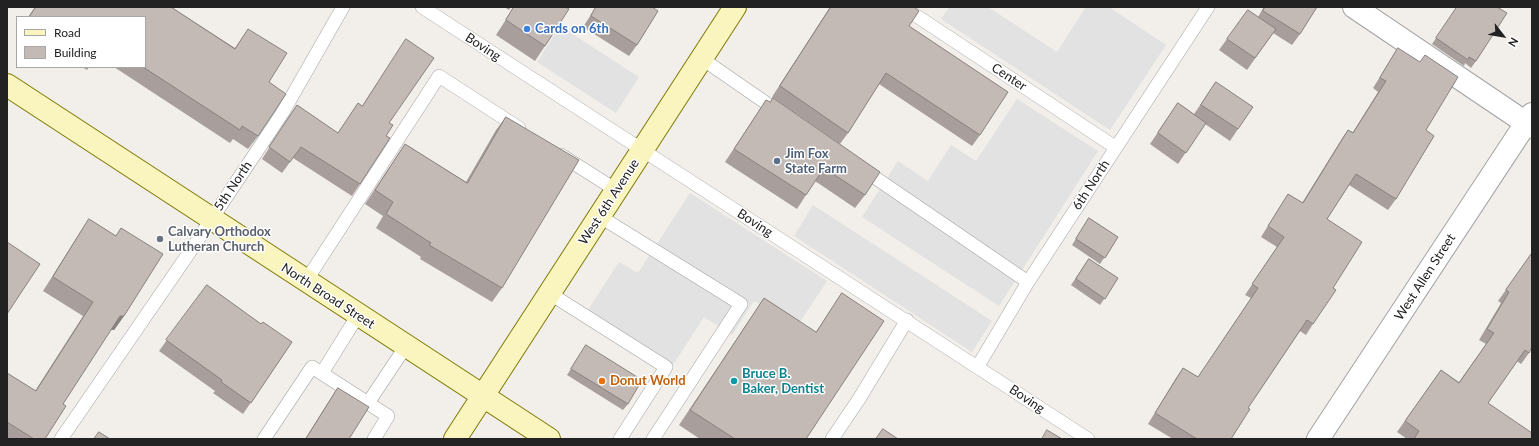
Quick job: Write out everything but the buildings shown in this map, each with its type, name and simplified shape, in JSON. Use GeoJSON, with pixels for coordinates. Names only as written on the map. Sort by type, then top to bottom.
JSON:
{"type":"FeatureCollection","features":[{"type":"Feature","properties":{"kind":"street","name":"West 6th Avenue"},"geometry":{"type":"LineString","coordinates":[[454,439],[735,7]]}},
{"type":"Feature","properties":{"kind":"street"},"geometry":{"type":"LineString","coordinates":[[1354,7],[1530,122]]}},
{"type":"Feature","properties":{"kind":"street","name":"North Broad Street"},"geometry":{"type":"LineString","coordinates":[[7,85],[306,282],[549,439]]}},
{"type":"Feature","properties":{"kind":"street","name":"West Allen Street"},"geometry":{"type":"LineString","coordinates":[[1318,439],[1530,122]]}},
{"type":"Feature","properties":{"kind":"lane","name":"5th North"},"geometry":{"type":"LineString","coordinates":[[61,439],[283,112],[343,7]]}},
{"type":"Feature","properties":{"kind":"lane","name":"Boving"},"geometry":{"type":"LineString","coordinates":[[422,7],[978,366],[1088,439]]}},
{"type":"Feature","properties":{"kind":"lane","name":"Center"},"geometry":{"type":"LineString","coordinates":[[903,7],[1115,147]]}},
{"type":"Feature","properties":{"kind":"lane","name":"6th North"},"geometry":{"type":"LineString","coordinates":[[978,366],[1028,282],[1208,7]]}},
{"type":"Feature","properties":{"kind":"lane"},"geometry":{"type":"LineString","coordinates":[[701,58],[792,121]]}},
{"type":"Feature","properties":{"kind":"lane"},"geometry":{"type":"LineString","coordinates":[[306,282],[439,76],[532,136]]}},
{"type":"Feature","properties":{"kind":"lane"},"geometry":{"type":"LineString","coordinates":[[551,149],[616,190]]}},
{"type":"Feature","properties":{"kind":"lane"},"geometry":{"type":"LineString","coordinates":[[851,161],[1028,282]]}},
{"type":"Feature","properties":{"kind":"lane"},"geometry":{"type":"LineString","coordinates":[[599,216],[741,304],[653,439]]}},
{"type":"Feature","properties":{"kind":"lane"},"geometry":{"type":"LineString","coordinates":[[549,293],[666,366],[620,439]]}},
{"type":"Feature","properties":{"kind":"lane"},"geometry":{"type":"LineString","coordinates":[[322,373],[358,315]]}},
{"type":"Feature","properties":{"kind":"lane"},"geometry":{"type":"LineString","coordinates":[[832,439],[859,399],[907,320]]}},
{"type":"Feature","properties":{"kind":"lane"},"geometry":{"type":"LineString","coordinates":[[368,403],[406,346]]}},
{"type":"Feature","properties":{"kind":"lane"},"geometry":{"type":"LineString","coordinates":[[264,439],[312,367],[388,416],[374,439]]}},
{"type":"Feature","properties":{"kind":"shaded area"},"geometry":{"type":"Polygon","coordinates":[[[949,7],[988,7],[1057,52],[1086,7],[1109,7],[1166,45],[1110,130],[941,19],[949,7]]]}},
{"type":"Feature","properties":{"kind":"shaded area"},"geometry":{"type":"Polygon","coordinates":[[[560,26],[639,77],[616,113],[537,62],[560,26]]]}},
{"type":"Feature","properties":{"kind":"shaded area"},"geometry":{"type":"Polygon","coordinates":[[[1017,99],[1098,151],[999,306],[862,217],[898,161],[928,181],[951,145],[976,161],[1017,99]]]}},
{"type":"Feature","properties":{"kind":"shaded area"},"geometry":{"type":"Polygon","coordinates":[[[690,193],[827,281],[796,328],[754,301],[732,335],[704,317],[669,371],[584,316],[619,262],[638,273],[690,193]]]}},
{"type":"Feature","properties":{"kind":"shaded area"},"geometry":{"type":"Polygon","coordinates":[[[813,205],[992,321],[972,352],[794,236],[813,205]]]}},
{"type":"Feature","properties":{"kind":"place","name":"Cards on 6th"},"geometry":{"type":"Point","coordinates":[527,29]}},
{"type":"Feature","properties":{"kind":"place","name":"Jim Fox State Farm"},"geometry":{"type":"Point","coordinates":[777,161]}},
{"type":"Feature","properties":{"kind":"place","name":"Calvary Orthodox Lutheran Church"},"geometry":{"type":"Point","coordinates":[160,239]}},
{"type":"Feature","properties":{"kind":"place","name":"Donut World"},"geometry":{"type":"Point","coordinates":[602,381]}},
{"type":"Feature","properties":{"kind":"place","name":"Bruce B. Baker, Dentist"},"geometry":{"type":"Point","coordinates":[734,381]}}]}
